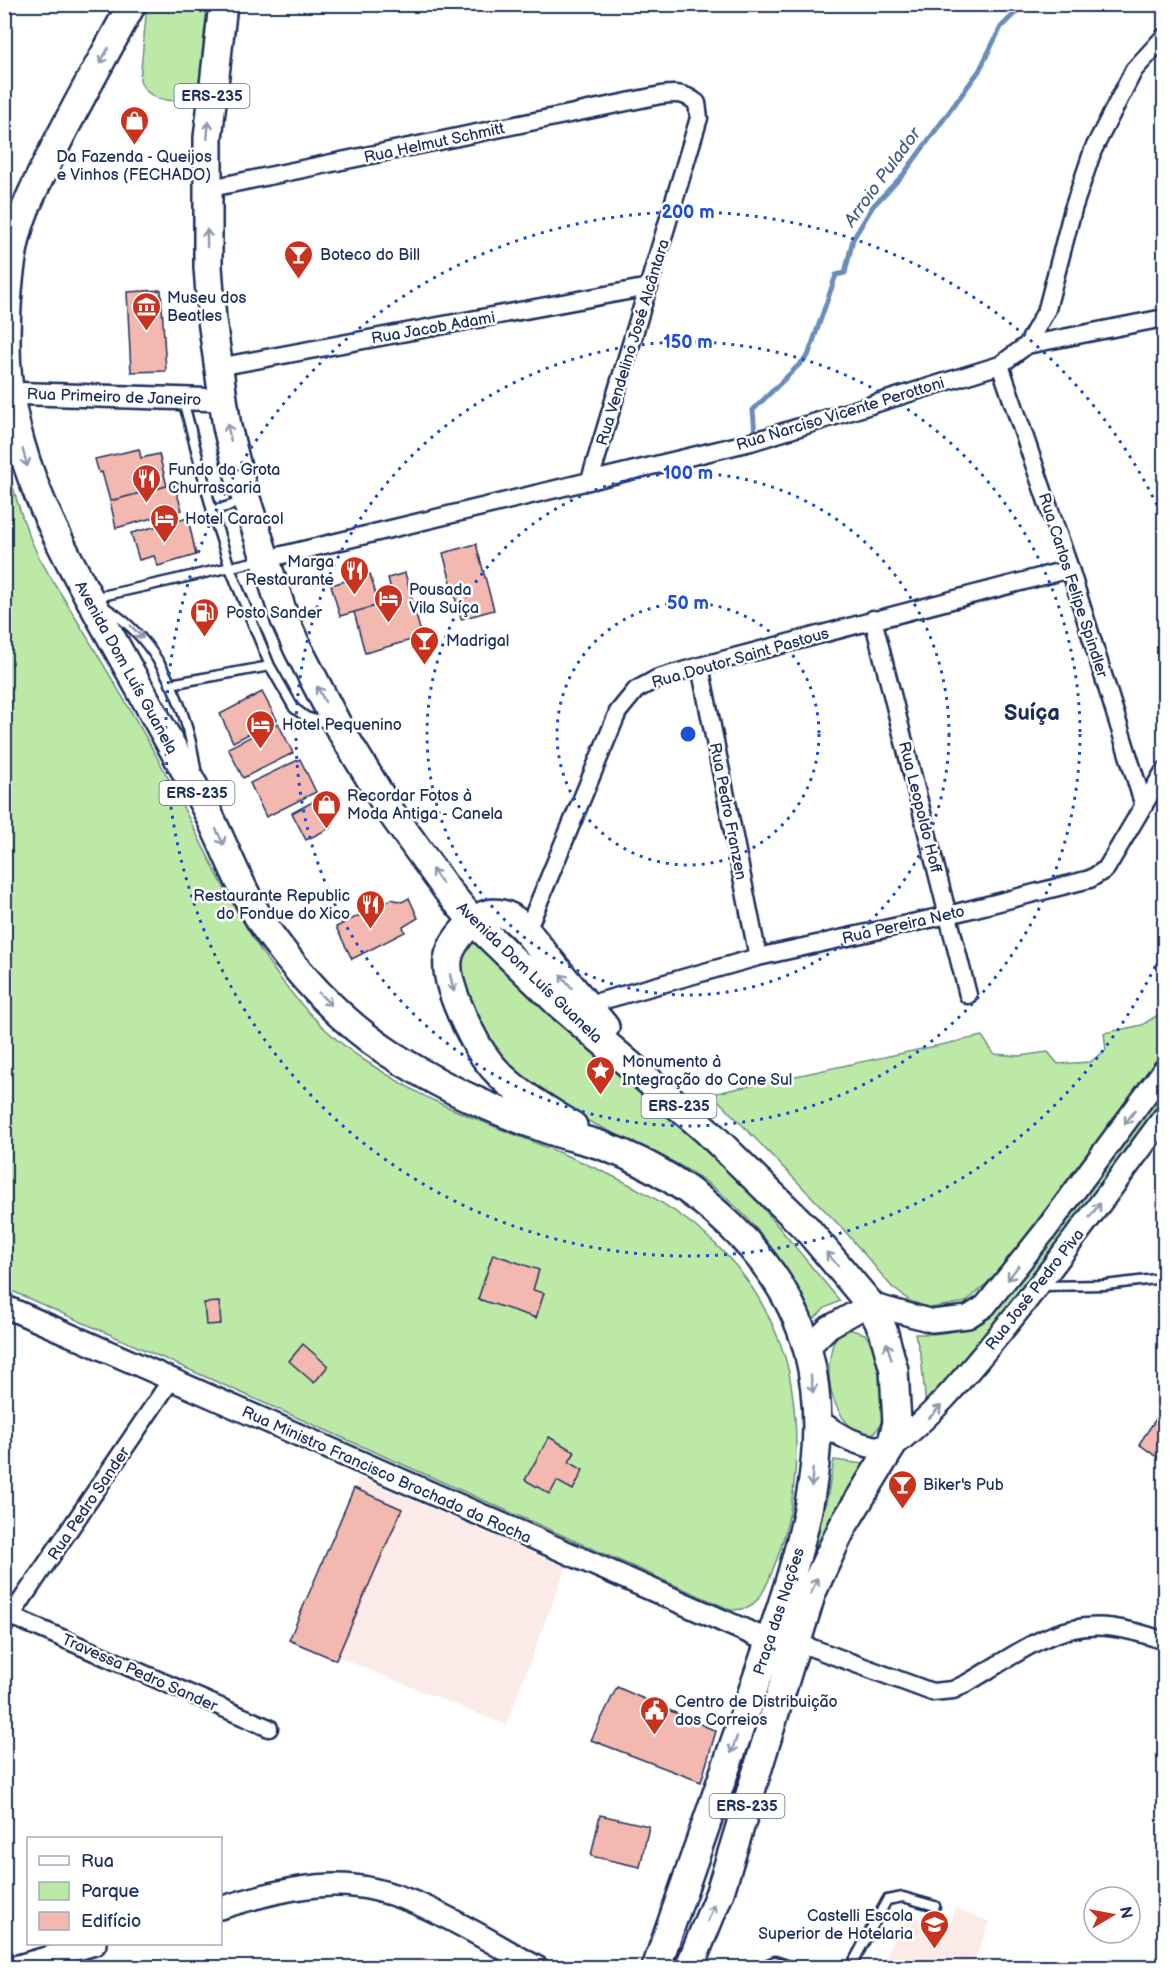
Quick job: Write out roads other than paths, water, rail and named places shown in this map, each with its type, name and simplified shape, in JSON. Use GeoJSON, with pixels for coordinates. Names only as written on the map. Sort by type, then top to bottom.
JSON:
{"type":"FeatureCollection","features":[{"type":"Feature","properties":{"kind":"main road","name":"Avenida Dom Luís Guanela"},"geometry":{"type":"LineString","coordinates":[[132,4],[33,191],[16,236],[10,277],[6,346],[7,393],[31,478],[60,543],[201,800],[266,929],[303,978],[344,1018],[386,1051],[441,1084],[550,1131],[609,1148],[690,1192],[718,1212],[757,1254],[780,1287],[807,1349],[817,1419]]}},
{"type":"Feature","properties":{"kind":"main road","name":"Avenida Dom Luís Guanela"},"geometry":{"type":"LineString","coordinates":[[223,4],[207,138],[206,189],[208,267],[218,367],[223,400],[246,501],[285,620],[338,726],[390,811],[447,890],[473,921],[560,1005],[744,1164],[807,1229],[870,1304],[883,1330],[894,1370],[897,1423],[890,1449]]}},
{"type":"Feature","properties":{"kind":"main road"},"geometry":{"type":"LineString","coordinates":[[609,1148],[519,1094],[500,1077],[477,1046],[452,986],[448,961],[452,945],[473,921],[485,914],[497,913],[510,918],[526,933],[587,1005],[643,1075]]}},
{"type":"Feature","properties":{"kind":"main road","name":"Praça das Nações"},"geometry":{"type":"LineString","coordinates":[[656,1968],[713,1807],[782,1642],[812,1487],[817,1419]]}},
{"type":"Feature","properties":{"kind":"main road","name":"ERS-235"},"geometry":{"type":"LineString","coordinates":[[691,1967],[720,1892],[782,1642],[827,1556],[890,1449]]}},
{"type":"Feature","properties":{"kind":"main road"},"geometry":{"type":"LineString","coordinates":[[691,1967],[683,1960],[683,1937],[704,1869],[713,1807]]}},
{"type":"Feature","properties":{"kind":"street"},"geometry":{"type":"LineString","coordinates":[[1028,345],[1047,309],[1073,209],[1093,150],[1134,70],[1164,37]]}},
{"type":"Feature","properties":{"kind":"street","name":"Rua Vendelino José Alcântara"},"geometry":{"type":"LineString","coordinates":[[590,480],[699,118],[697,103],[688,96],[676,93],[661,95]]}},
{"type":"Feature","properties":{"kind":"street","name":"Rua Helmut Schmitt"},"geometry":{"type":"LineString","coordinates":[[206,189],[661,95]]}},
{"type":"Feature","properties":{"kind":"street","name":"Rua Jacob Adami"},"geometry":{"type":"LineString","coordinates":[[218,367],[649,287]]}},
{"type":"Feature","properties":{"kind":"street","name":"Rua Narciso Vicente Perottoni"},"geometry":{"type":"LineString","coordinates":[[266,559],[751,442],[1000,365],[1028,345],[1164,318]]}},
{"type":"Feature","properties":{"kind":"street","name":"Rua Carlos Felipe Spindler"},"geometry":{"type":"LineString","coordinates":[[1000,365],[1070,569],[1144,806]]}},
{"type":"Feature","properties":{"kind":"street","name":"Rua Primeiro de Janeiro"},"geometry":{"type":"LineString","coordinates":[[7,393],[223,400]]}},
{"type":"Feature","properties":{"kind":"street","name":"Rua Doutor Saint Pastous"},"geometry":{"type":"LineString","coordinates":[[526,933],[618,712],[636,690],[658,678],[700,666],[1070,569]]}},
{"type":"Feature","properties":{"kind":"street","name":"Rua Leopoldo Hoff"},"geometry":{"type":"LineString","coordinates":[[873,619],[968,995]]}},
{"type":"Feature","properties":{"kind":"street","name":"Rua Pedro Franzen"},"geometry":{"type":"LineString","coordinates":[[700,666],[758,957]]}},
{"type":"Feature","properties":{"kind":"street","name":"Rua Pereira Neto"},"geometry":{"type":"LineString","coordinates":[[587,1005],[758,957],[948,915],[1090,879],[1106,869],[1164,771]]}},
{"type":"Feature","properties":{"kind":"street","name":"Rua José Pedro Piva"},"geometry":{"type":"LineString","coordinates":[[870,1304],[932,1321],[968,1317],[985,1306],[1045,1231],[1164,1070]]}},
{"type":"Feature","properties":{"kind":"street","name":"Rua José Pedro Piva"},"geometry":{"type":"LineString","coordinates":[[890,1449],[921,1425],[940,1406],[1039,1287],[1164,1117]]}},
{"type":"Feature","properties":{"kind":"street"},"geometry":{"type":"LineString","coordinates":[[807,1349],[829,1327],[870,1304]]}},
{"type":"Feature","properties":{"kind":"street","name":"Rua Ministro Francisco Brochado da Rocha"},"geometry":{"type":"LineString","coordinates":[[4,1306],[782,1642]]}},
{"type":"Feature","properties":{"kind":"street","name":"Rua Pedro Sander"},"geometry":{"type":"LineString","coordinates":[[8,1621],[171,1380]]}},
{"type":"Feature","properties":{"kind":"street"},"geometry":{"type":"LineString","coordinates":[[817,1419],[856,1444],[890,1449]]}},
{"type":"Feature","properties":{"kind":"street","name":"Travessa Pedro Sander"},"geometry":{"type":"LineString","coordinates":[[8,1621],[269,1728]]}},
{"type":"Feature","properties":{"kind":"street"},"geometry":{"type":"LineString","coordinates":[[782,1642],[932,1692],[953,1690],[1061,1630],[1083,1626],[1107,1627],[1164,1641]]}},
{"type":"Feature","properties":{"kind":"street"},"geometry":{"type":"LineString","coordinates":[[222,1908],[310,1886],[362,1887],[417,1903],[538,1968]]}},
{"type":"Feature","properties":{"kind":"street"},"geometry":{"type":"LineString","coordinates":[[642,1968],[673,1917]]}},
{"type":"Feature","properties":{"kind":"street"},"geometry":{"type":"LineString","coordinates":[[488,1941],[519,1968]]}},
{"type":"Feature","properties":{"kind":"street"},"geometry":{"type":"LineString","coordinates":[[11,1968],[92,1945]]}},
{"type":"Feature","properties":{"kind":"lane"},"geometry":{"type":"LineString","coordinates":[[183,400],[212,512],[230,567],[270,666],[294,708],[306,717],[338,726]]}},
{"type":"Feature","properties":{"kind":"lane"},"geometry":{"type":"LineString","coordinates":[[212,512],[246,501]]}},
{"type":"Feature","properties":{"kind":"lane"},"geometry":{"type":"LineString","coordinates":[[90,598],[266,559]]}},
{"type":"Feature","properties":{"kind":"lane"},"geometry":{"type":"LineString","coordinates":[[90,598],[124,619],[148,644],[170,684],[191,734],[201,800]]}},
{"type":"Feature","properties":{"kind":"lane"},"geometry":{"type":"LineString","coordinates":[[170,684],[270,666]]}},
{"type":"Feature","properties":{"kind":"lane"},"geometry":{"type":"LineString","coordinates":[[1039,1287],[1105,1285],[1164,1278]]}},
{"type":"Feature","properties":{"kind":"lane"},"geometry":{"type":"LineString","coordinates":[[850,1968],[887,1900],[903,1897],[935,1906]]}},
{"type":"Feature","properties":{"kind":"lane"},"geometry":{"type":"LineString","coordinates":[[758,1968],[775,1961],[796,1968]]}},
{"type":"Feature","properties":{"kind":"waterway","name":"Arroio Pulador"},"geometry":{"type":"LineString","coordinates":[[755,434],[753,410],[808,356],[836,275],[845,273],[853,239],[873,206],[903,175],[979,71],[1001,27],[1024,4]]}},
{"type":"Feature","properties":{"kind":"place","name":"Da Fazenda - Queijos e Vinhos (FECHADO)"},"geometry":{"type":"Point","coordinates":[134,146]}},
{"type":"Feature","properties":{"kind":"place","name":"Boteco do Bill"},"geometry":{"type":"Point","coordinates":[299,280]}},
{"type":"Feature","properties":{"kind":"place","name":"Museu dos Beatles"},"geometry":{"type":"Point","coordinates":[146,332]}},
{"type":"Feature","properties":{"kind":"place","name":"Fundo da Grota Churrascaria"},"geometry":{"type":"Point","coordinates":[147,504]}},
{"type":"Feature","properties":{"kind":"place","name":"Hotel Caracol"},"geometry":{"type":"Point","coordinates":[164,544]}},
{"type":"Feature","properties":{"kind":"place","name":"Marga Restaurante"},"geometry":{"type":"Point","coordinates":[355,596]}},
{"type":"Feature","properties":{"kind":"place","name":"Pousada Vila Suíça"},"geometry":{"type":"Point","coordinates":[388,624]}},
{"type":"Feature","properties":{"kind":"place","name":"Posto Sander"},"geometry":{"type":"Point","coordinates":[205,638]}},
{"type":"Feature","properties":{"kind":"place","name":"Madrigal"},"geometry":{"type":"Point","coordinates":[425,666]}},
{"type":"Feature","properties":{"kind":"place","name":"Hotel Pequenino"},"geometry":{"type":"Point","coordinates":[261,750]}},
{"type":"Feature","properties":{"kind":"place","name":"Recordar Fotos à Moda Antiga - Canela"},"geometry":{"type":"Point","coordinates":[326,830]}},
{"type":"Feature","properties":{"kind":"place","name":"Restaurante Republic do Fondue do Xico"},"geometry":{"type":"Point","coordinates":[371,930]}},
{"type":"Feature","properties":{"kind":"place","name":"Monumento à Integração do Cone Sul"},"geometry":{"type":"Point","coordinates":[601,1096]}},
{"type":"Feature","properties":{"kind":"place","name":"Biker's Pub"},"geometry":{"type":"Point","coordinates":[902,1510]}},
{"type":"Feature","properties":{"kind":"place","name":"Centro de Distribuição dos Correios"},"geometry":{"type":"Point","coordinates":[654,1736]}},
{"type":"Feature","properties":{"kind":"place","name":"Castelli Escola Superior de Hotelaria"},"geometry":{"type":"Point","coordinates":[934,1950]}},
{"type":"Feature","properties":{"kind":"district","name":"Suíça"},"geometry":{"type":"Point","coordinates":[1032,712]}}]}
